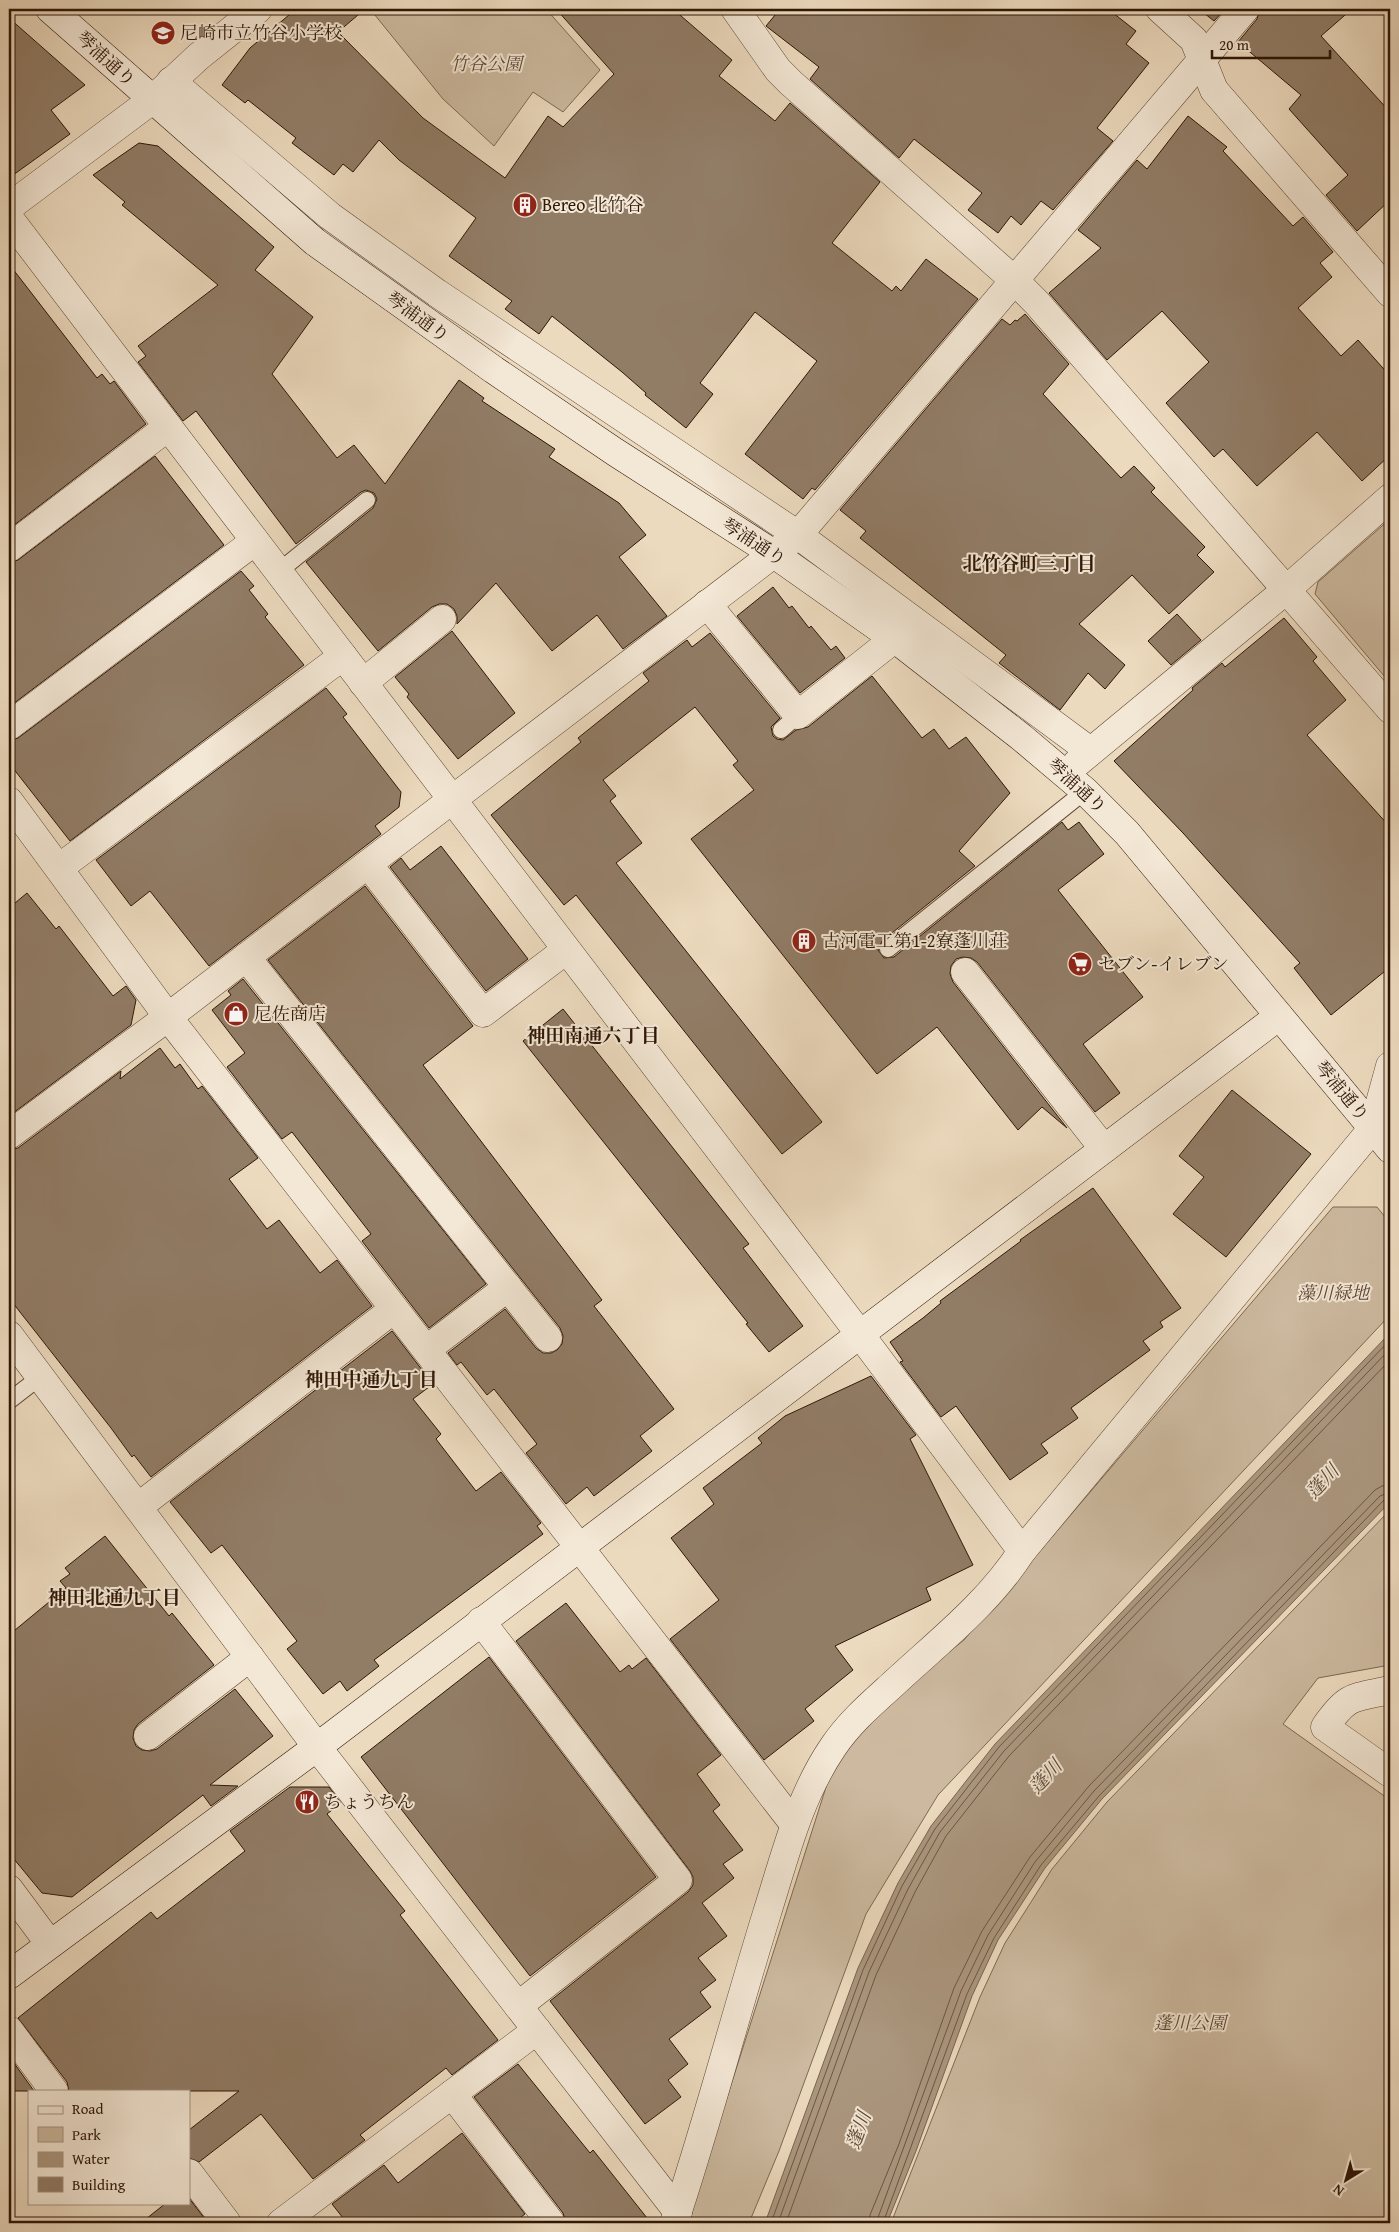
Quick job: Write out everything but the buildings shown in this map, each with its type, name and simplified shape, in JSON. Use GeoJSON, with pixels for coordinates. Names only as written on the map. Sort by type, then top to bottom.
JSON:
{"type":"FeatureCollection","features":[{"type":"Feature","properties":{"kind":"street","name":"琴浦通り"},"geometry":{"type":"LineString","coordinates":[[50,9],[316,242],[494,370],[607,447],[774,554],[894,639],[1021,737],[1075,782],[1127,833],[1390,1149]]}},
{"type":"Feature","properties":{"kind":"street"},"geometry":{"type":"LineString","coordinates":[[9,208],[152,100],[198,57],[258,9]]}},
{"type":"Feature","properties":{"kind":"street"},"geometry":{"type":"LineString","coordinates":[[735,9],[778,70],[791,83],[1015,281],[1037,303],[1390,709]]}},
{"type":"Feature","properties":{"kind":"street"},"geometry":{"type":"LineString","coordinates":[[1160,9],[1194,40],[1214,90],[1390,292]]}},
{"type":"Feature","properties":{"kind":"street"},"geometry":{"type":"LineString","coordinates":[[9,1134],[168,1017],[798,536],[1245,9]]}},
{"type":"Feature","properties":{"kind":"street"},"geometry":{"type":"LineString","coordinates":[[171,81],[330,216],[445,298],[798,536],[1090,752]]}},
{"type":"Feature","properties":{"kind":"street"},"geometry":{"type":"LineString","coordinates":[[9,218],[860,1334],[1022,1551]]}},
{"type":"Feature","properties":{"kind":"street"},"geometry":{"type":"LineString","coordinates":[[9,548],[168,427]]}},
{"type":"Feature","properties":{"kind":"street"},"geometry":{"type":"LineString","coordinates":[[1075,782],[1090,752],[1286,590],[1390,498]]}},
{"type":"Feature","properties":{"kind":"street"},"geometry":{"type":"LineString","coordinates":[[9,726],[255,541]]}},
{"type":"Feature","properties":{"kind":"street"},"geometry":{"type":"LineString","coordinates":[[707,604],[789,722],[894,639]]}},
{"type":"Feature","properties":{"kind":"street"},"geometry":{"type":"LineString","coordinates":[[363,683],[442,619]]}},
{"type":"Feature","properties":{"kind":"street"},"geometry":{"type":"LineString","coordinates":[[59,868],[342,656]]}},
{"type":"Feature","properties":{"kind":"street"},"geometry":{"type":"LineString","coordinates":[[9,801],[168,1017],[580,1545],[794,1824]]}},
{"type":"Feature","properties":{"kind":"street"},"geometry":{"type":"LineString","coordinates":[[368,864],[483,1014],[566,950]]}},
{"type":"Feature","properties":{"kind":"street"},"geometry":{"type":"LineString","coordinates":[[246,957],[548,1338]]}},
{"type":"Feature","properties":{"kind":"street"},"geometry":{"type":"LineString","coordinates":[[965,972],[1104,1149]]}},
{"type":"Feature","properties":{"kind":"street"},"geometry":{"type":"LineString","coordinates":[[9,1975],[49,1943],[317,1747],[580,1545],[1279,1016]]}},
{"type":"Feature","properties":{"kind":"street"},"geometry":{"type":"LineString","coordinates":[[676,2218],[737,2008],[794,1824],[810,1784],[834,1746],[861,1713],[974,1610],[996,1587],[1022,1551],[1373,1128],[1390,1066]]}},
{"type":"Feature","properties":{"kind":"street"},"geometry":{"type":"LineString","coordinates":[[427,1349],[508,1287]]}},
{"type":"Feature","properties":{"kind":"street"},"geometry":{"type":"LineString","coordinates":[[138,1507],[394,1309]]}},
{"type":"Feature","properties":{"kind":"street"},"geometry":{"type":"LineString","coordinates":[[9,1335],[317,1747],[537,2030],[676,2218]]}},
{"type":"Feature","properties":{"kind":"street"},"geometry":{"type":"LineString","coordinates":[[481,1621],[678,1880],[518,2006]]}},
{"type":"Feature","properties":{"kind":"street"},"geometry":{"type":"LineString","coordinates":[[148,1736],[250,1657]]}},
{"type":"Feature","properties":{"kind":"street"},"geometry":{"type":"LineString","coordinates":[[1390,1690],[1349,1699],[1338,1708],[1325,1727],[1390,1773]]}},
{"type":"Feature","properties":{"kind":"street"},"geometry":{"type":"LineString","coordinates":[[9,1889],[49,1943]]}},
{"type":"Feature","properties":{"kind":"street"},"geometry":{"type":"LineString","coordinates":[[9,2030],[53,2090]]}},
{"type":"Feature","properties":{"kind":"street"},"geometry":{"type":"LineString","coordinates":[[281,2223],[537,2030]]}},
{"type":"Feature","properties":{"kind":"street"},"geometry":{"type":"LineString","coordinates":[[452,2094],[551,2223]]}},
{"type":"Feature","properties":{"kind":"street"},"geometry":{"type":"LineString","coordinates":[[190,2174],[228,2223]]}},
{"type":"Feature","properties":{"kind":"lane"},"geometry":{"type":"LineString","coordinates":[[278,572],[368,500]]}},
{"type":"Feature","properties":{"kind":"lane"},"geometry":{"type":"LineString","coordinates":[[888,949],[1075,782]]}},
{"type":"Feature","properties":{"kind":"lane"},"geometry":{"type":"LineString","coordinates":[[9,1401],[40,1377]]}},
{"type":"Feature","properties":{"kind":"green space","name":"竹谷公園"},"geometry":{"type":"Polygon","coordinates":[[[370,9],[546,9],[600,70],[563,112],[533,92],[494,146],[443,99],[370,9]]]}},
{"type":"Feature","properties":{"kind":"green space"},"geometry":{"type":"Polygon","coordinates":[[[1390,519],[1390,683],[1315,594],[1318,582],[1390,519]]]}},
{"type":"Feature","properties":{"kind":"green space","name":"藻川緑地"},"geometry":{"type":"Polygon","coordinates":[[[1333,1207],[1377,1207],[1390,1223],[1390,1315],[938,1795],[866,1914],[779,2151],[749,2223],[687,2223],[827,1784],[863,1721],[964,1640],[1333,1207]]]}},
{"type":"Feature","properties":{"kind":"green space","name":"蓬川公園"},"geometry":{"type":"Polygon","coordinates":[[[1390,1510],[1390,1665],[1318,1678],[1283,1724],[1390,1800],[1390,2223],[891,2223],[980,1997],[1005,1943],[1052,1869],[1107,1802],[1390,1510]]]}},
{"type":"Feature","properties":{"kind":"water","name":"蓬川"},"geometry":{"type":"Polygon","coordinates":[[[1390,1333],[1390,1502],[1102,1799],[1045,1868],[998,1940],[972,1996],[916,2151],[887,2223],[765,2223],[858,1968],[898,1883],[931,1826],[995,1744],[1390,1333]]]}},
{"type":"Feature","properties":{"kind":"place","name":"尼崎市立竹谷小学校"},"geometry":{"type":"Point","coordinates":[163,33]}},
{"type":"Feature","properties":{"kind":"place","name":"Bereo 北竹谷"},"geometry":{"type":"Point","coordinates":[525,205]}},
{"type":"Feature","properties":{"kind":"place","name":"古河電工第1-2寮蓬川荘"},"geometry":{"type":"Point","coordinates":[804,941]}},
{"type":"Feature","properties":{"kind":"place","name":"セブン-イレブン"},"geometry":{"type":"Point","coordinates":[1080,964]}},
{"type":"Feature","properties":{"kind":"place","name":"尼佐商店"},"geometry":{"type":"Point","coordinates":[236,1014]}},
{"type":"Feature","properties":{"kind":"place","name":"ちょうちん"},"geometry":{"type":"Point","coordinates":[307,1802]}},
{"type":"Feature","properties":{"kind":"district","name":"北竹谷町三丁目"},"geometry":{"type":"Point","coordinates":[1029,563]}},
{"type":"Feature","properties":{"kind":"district","name":"神田南通六丁目"},"geometry":{"type":"Point","coordinates":[593,1035]}},
{"type":"Feature","properties":{"kind":"district","name":"神田中通九丁目"},"geometry":{"type":"Point","coordinates":[371,1379]}},
{"type":"Feature","properties":{"kind":"district","name":"神田北通九丁目"},"geometry":{"type":"Point","coordinates":[114,1597]}}]}
